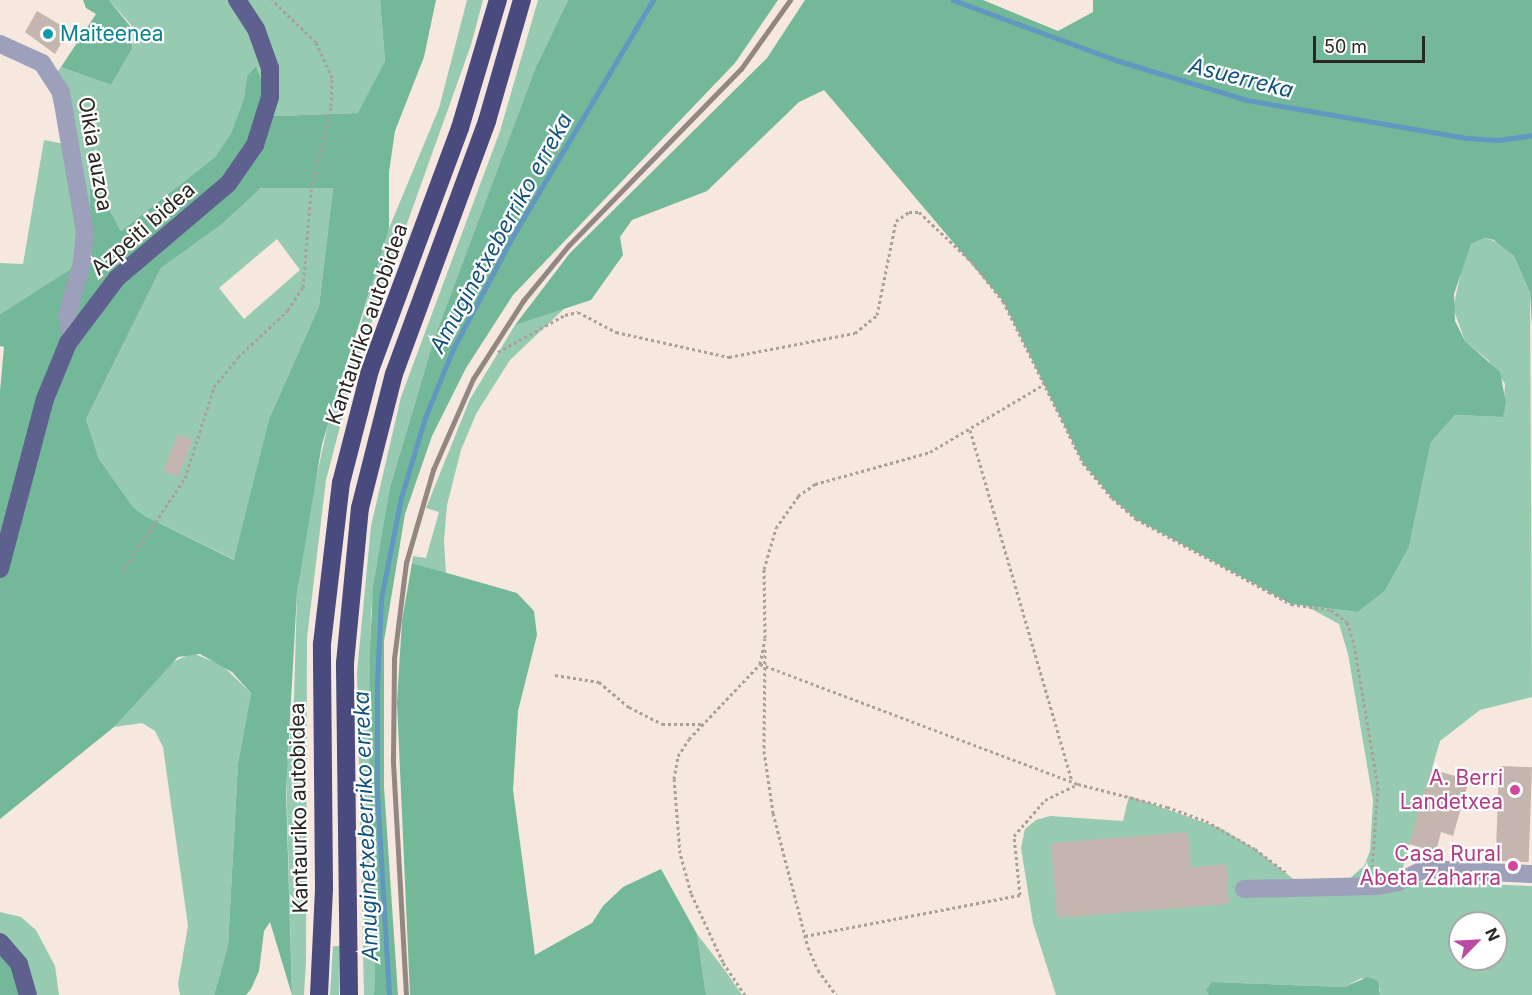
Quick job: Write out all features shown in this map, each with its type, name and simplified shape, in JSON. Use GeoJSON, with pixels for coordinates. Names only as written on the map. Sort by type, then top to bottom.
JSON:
{"type":"FeatureCollection","features":[{"type":"Feature","properties":{"kind":"highway","name":"Kantauriko autobidea"},"geometry":{"type":"LineString","coordinates":[[319,995],[324,908],[322,644],[339,491],[373,362],[460,128],[498,0]]}},
{"type":"Feature","properties":{"kind":"highway","name":"Kantauriko autobidea"},"geometry":{"type":"LineString","coordinates":[[349,995],[344,686],[350,584],[360,508],[394,374],[484,130],[522,0]]}},
{"type":"Feature","properties":{"kind":"main road","name":"Azpeiti bidea"},"geometry":{"type":"LineString","coordinates":[[0,569],[48,392],[71,339],[117,278],[224,189],[253,149],[270,97],[270,68],[256,29],[237,0]]}},
{"type":"Feature","properties":{"kind":"main road"},"geometry":{"type":"LineString","coordinates":[[0,942],[19,964],[28,995]]}},
{"type":"Feature","properties":{"kind":"street","name":"Oikia auzoa"},"geometry":{"type":"LineString","coordinates":[[0,44],[42,63],[61,92],[84,232],[82,262],[67,316],[71,339]]}},
{"type":"Feature","properties":{"kind":"street"},"geometry":{"type":"LineString","coordinates":[[1244,889],[1367,886],[1398,882],[1425,869],[1532,874]]}},
{"type":"Feature","properties":{"kind":"path"},"geometry":{"type":"LineString","coordinates":[[122,572],[185,477],[214,387],[238,357],[288,310],[303,287],[311,192],[331,106],[332,78],[316,42],[272,0]]}},
{"type":"Feature","properties":{"kind":"path"},"geometry":{"type":"LineString","coordinates":[[498,352],[578,312],[616,332],[729,357],[860,332],[877,315],[894,226],[909,212],[919,212],[984,276],[1011,314],[1090,473],[1136,519],[1291,604],[1331,610],[1347,622],[1362,688],[1379,799],[1376,853],[1367,886]]}},
{"type":"Feature","properties":{"kind":"path"},"geometry":{"type":"LineString","coordinates":[[836,995],[818,970],[805,936],[781,852],[767,780],[763,719],[766,666],[766,556],[776,528],[798,496],[830,478],[920,457],[970,430],[1046,383]]}},
{"type":"Feature","properties":{"kind":"path"},"geometry":{"type":"LineString","coordinates":[[970,430],[1072,782]]}},
{"type":"Feature","properties":{"kind":"path"},"geometry":{"type":"LineString","coordinates":[[745,995],[704,923],[680,853],[674,791],[676,766],[683,747],[760,664],[765,638]]}},
{"type":"Feature","properties":{"kind":"path"},"geometry":{"type":"LineString","coordinates":[[760,664],[1072,782],[1167,807],[1206,821],[1255,849],[1305,888]]}},
{"type":"Feature","properties":{"kind":"path"},"geometry":{"type":"LineString","coordinates":[[555,675],[599,682],[629,707],[662,724],[704,724]]}},
{"type":"Feature","properties":{"kind":"path"},"geometry":{"type":"LineString","coordinates":[[805,936],[1020,895],[1014,836],[1045,800],[1078,783]]}},
{"type":"Feature","properties":{"kind":"green space"},"geometry":{"type":"Polygon","coordinates":[[[83,0],[109,0],[134,31],[132,49],[111,85],[61,67],[96,14],[86,8],[83,0]]]}},
{"type":"Feature","properties":{"kind":"green space"},"geometry":{"type":"Polygon","coordinates":[[[109,0],[380,0],[385,61],[359,113],[275,116],[256,66],[247,76],[244,98],[231,133],[215,157],[121,231],[101,194],[91,256],[0,314],[0,263],[23,264],[44,140],[64,144],[49,84],[61,67],[111,85],[132,49],[134,36],[131,25],[109,0]]]}},
{"type":"Feature","properties":{"kind":"green space"},"geometry":{"type":"Polygon","coordinates":[[[380,0],[436,0],[424,57],[395,131],[389,172],[389,228],[322,444],[297,593],[286,790],[292,995],[270,922],[264,931],[259,971],[251,989],[246,995],[214,995],[228,945],[238,763],[251,693],[232,672],[200,654],[178,657],[114,727],[0,819],[0,391],[4,347],[0,346],[0,314],[91,256],[90,189],[101,194],[121,231],[215,157],[231,133],[244,98],[247,76],[256,66],[275,116],[358,113],[385,61],[380,0]],[[261,188],[221,225],[161,268],[86,419],[99,459],[133,507],[145,516],[234,560],[269,419],[319,306],[333,188],[261,188]]]}},
{"type":"Feature","properties":{"kind":"green space"},"geometry":{"type":"Polygon","coordinates":[[[467,0],[483,0],[471,45],[356,366],[326,480],[307,638],[304,995],[292,995],[286,771],[294,698],[297,593],[311,502],[330,415],[357,340],[380,250],[439,108],[467,0]]]}},
{"type":"Feature","properties":{"kind":"green space"},"geometry":{"type":"Polygon","coordinates":[[[538,0],[568,0],[535,69],[434,339],[390,487],[371,611],[369,759],[376,938],[374,995],[364,995],[357,672],[371,526],[401,397],[500,131],[538,0]]]}},
{"type":"Feature","properties":{"kind":"green space"},"geometry":{"type":"Polygon","coordinates":[[[568,0],[778,0],[735,63],[513,295],[466,368],[432,436],[405,514],[384,641],[384,787],[398,995],[374,995],[376,938],[369,759],[370,646],[373,588],[390,487],[434,339],[535,69],[568,0]]]}},
{"type":"Feature","properties":{"kind":"green space"},"geometry":{"type":"Polygon","coordinates":[[[805,0],[983,0],[1058,31],[1093,12],[1093,0],[1532,0],[1532,325],[1530,293],[1514,256],[1494,240],[1485,238],[1471,244],[1454,294],[1455,321],[1465,341],[1500,372],[1506,403],[1503,417],[1455,415],[1431,442],[1409,547],[1385,591],[1358,612],[1291,604],[1136,519],[1112,498],[1083,463],[1003,301],[824,90],[799,102],[707,191],[632,220],[620,237],[623,255],[591,300],[515,325],[570,253],[767,58],[805,0]]]}},
{"type":"Feature","properties":{"kind":"green space"},"geometry":{"type":"Polygon","coordinates":[[[261,188],[333,188],[319,306],[269,419],[235,560],[145,516],[133,507],[99,459],[86,419],[161,268],[221,225],[261,188]],[[277,239],[219,288],[244,319],[300,270],[277,239]]]}},
{"type":"Feature","properties":{"kind":"green space"},"geometry":{"type":"Polygon","coordinates":[[[1485,238],[1503,244],[1514,256],[1530,293],[1532,697],[1480,710],[1440,741],[1399,881],[1532,886],[1532,995],[1380,995],[1380,989],[1362,978],[1344,987],[1212,982],[1209,995],[1056,995],[1033,923],[1021,848],[1025,829],[1036,820],[1050,816],[1123,821],[1129,796],[1220,828],[1255,849],[1305,888],[1349,879],[1364,866],[1370,851],[1373,800],[1348,654],[1339,624],[1306,606],[1358,612],[1385,591],[1409,547],[1431,442],[1455,415],[1503,417],[1505,384],[1489,361],[1465,341],[1453,308],[1464,259],[1471,244],[1485,238]]]}},
{"type":"Feature","properties":{"kind":"green space"},"geometry":{"type":"Polygon","coordinates":[[[565,308],[510,360],[476,414],[461,450],[447,505],[444,541],[446,573],[412,563],[413,556],[426,558],[439,512],[426,508],[470,399],[515,325],[565,308]]]}},
{"type":"Feature","properties":{"kind":"green space"},"geometry":{"type":"Polygon","coordinates":[[[412,563],[517,593],[534,611],[537,635],[518,711],[513,790],[535,955],[592,923],[603,906],[623,887],[661,869],[697,934],[706,995],[410,995],[397,702],[402,621],[412,563]]]}},
{"type":"Feature","properties":{"kind":"green space"},"geometry":{"type":"Polygon","coordinates":[[[192,653],[222,665],[251,693],[238,763],[228,945],[214,995],[180,995],[178,984],[188,926],[163,747],[155,731],[142,723],[114,727],[169,664],[192,653]]]}},
{"type":"Feature","properties":{"kind":"green space"},"geometry":{"type":"Polygon","coordinates":[[[0,912],[21,917],[36,930],[55,966],[59,995],[28,995],[0,942],[0,912]]]}},
{"type":"Feature","properties":{"kind":"green space"},"geometry":{"type":"Polygon","coordinates":[[[697,934],[724,969],[742,995],[706,995],[697,934]]]}},
{"type":"Feature","properties":{"kind":"green space"},"geometry":{"type":"Polygon","coordinates":[[[0,942],[28,995],[0,995],[0,942]]]}},
{"type":"Feature","properties":{"kind":"green space"},"geometry":{"type":"Polygon","coordinates":[[[333,946],[340,946],[339,995],[330,995],[333,946]]]}},
{"type":"Feature","properties":{"kind":"green space"},"geometry":{"type":"Polygon","coordinates":[[[1368,977],[1378,981],[1380,995],[1209,995],[1206,990],[1212,982],[1344,987],[1368,977]]]}},
{"type":"Feature","properties":{"kind":"building","name":"Maiteenea"},"geometry":{"type":"Polygon","coordinates":[[[37,11],[69,30],[55,54],[25,32],[37,11]]]}},
{"type":"Feature","properties":{"kind":"building"},"geometry":{"type":"Polygon","coordinates":[[[178,434],[193,440],[178,477],[163,471],[178,434]]]}},
{"type":"Feature","properties":{"kind":"building"},"geometry":{"type":"Polygon","coordinates":[[[1499,766],[1532,767],[1529,862],[1496,861],[1499,766]]]}},
{"type":"Feature","properties":{"kind":"building"},"geometry":{"type":"Polygon","coordinates":[[[1431,769],[1469,780],[1453,836],[1441,832],[1436,852],[1409,844],[1431,769]]]}},
{"type":"Feature","properties":{"kind":"building"},"geometry":{"type":"Polygon","coordinates":[[[1188,832],[1191,867],[1226,864],[1229,904],[1057,918],[1051,843],[1188,832]]]}},
{"type":"Feature","properties":{"kind":"waterway","name":"Amuginetxeberriko erreka"},"geometry":{"type":"LineString","coordinates":[[389,995],[377,794],[377,686],[381,599],[401,498],[425,418],[453,349],[514,234],[653,0]]}},
{"type":"Feature","properties":{"kind":"waterway","name":"Asuerreka"},"geometry":{"type":"LineString","coordinates":[[953,0],[1116,60],[1247,100],[1468,138],[1498,140],[1532,135]]}},
{"type":"Feature","properties":{"kind":"railway"},"geometry":{"type":"LineString","coordinates":[[406,995],[393,759],[394,659],[406,563],[433,470],[473,379],[523,301],[569,245],[741,69],[790,0]]}},
{"type":"Feature","properties":{"kind":"place","name":"Maiteenea"},"geometry":{"type":"Point","coordinates":[48,34]}},
{"type":"Feature","properties":{"kind":"place","name":"A. Berri Landetxea"},"geometry":{"type":"Point","coordinates":[1515,790]}},
{"type":"Feature","properties":{"kind":"place","name":"Casa Rural Abeta Zaharra"},"geometry":{"type":"Point","coordinates":[1513,866]}}]}
